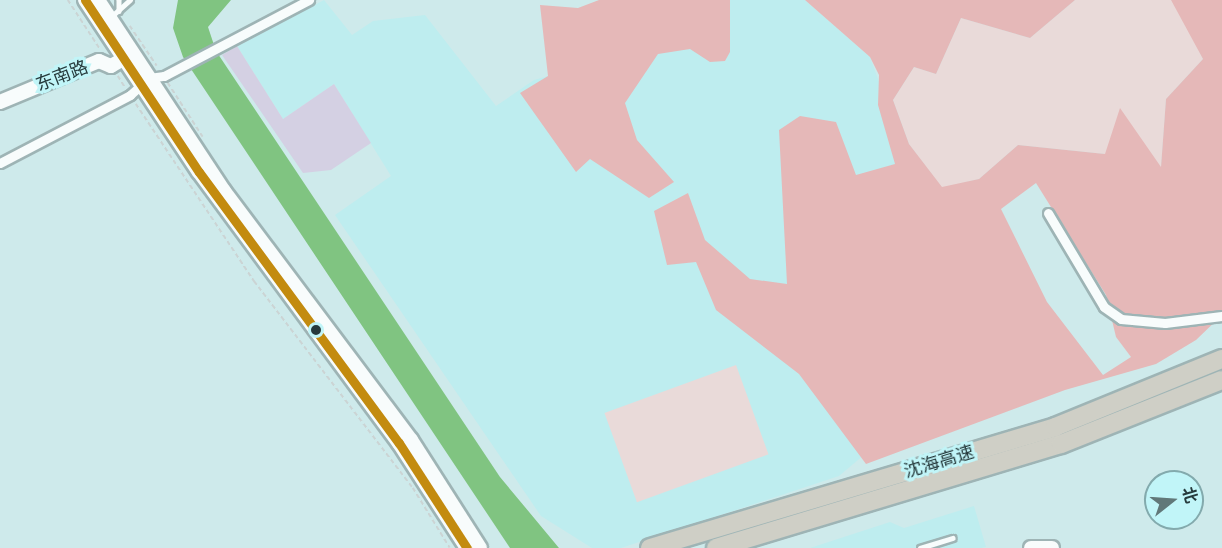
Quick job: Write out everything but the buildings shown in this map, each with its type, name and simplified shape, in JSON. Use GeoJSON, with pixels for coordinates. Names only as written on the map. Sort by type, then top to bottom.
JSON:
{"type":"FeatureCollection","features":[{"type":"Feature","properties":{"kind":"highway","name":"沈海高速"},"geometry":{"type":"LineString","coordinates":[[650,548],[1055,428],[1222,359]]}},
{"type":"Feature","properties":{"kind":"highway","name":"沈海高速"},"geometry":{"type":"LineString","coordinates":[[716,548],[1061,444],[1222,380]]}},
{"type":"Feature","properties":{"kind":"main road"},"geometry":{"type":"LineString","coordinates":[[85,0],[117,63],[144,81],[278,267],[428,464],[480,548]]}},
{"type":"Feature","properties":{"kind":"main road"},"geometry":{"type":"LineString","coordinates":[[98,0],[114,14],[144,81],[238,228],[417,469],[467,548]]}},
{"type":"Feature","properties":{"kind":"main road","name":"东南路"},"geometry":{"type":"LineString","coordinates":[[0,102],[99,61],[117,63]]}},
{"type":"Feature","properties":{"kind":"main road"},"geometry":{"type":"LineString","coordinates":[[1031,548],[1052,548]]}},
{"type":"Feature","properties":{"kind":"street"},"geometry":{"type":"LineString","coordinates":[[0,163],[130,94],[144,81],[185,64],[309,0]]}},
{"type":"Feature","properties":{"kind":"street"},"geometry":{"type":"LineString","coordinates":[[1048,213],[1104,307],[1121,319],[1165,323],[1222,316]]}},
{"type":"Feature","properties":{"kind":"lane"},"geometry":{"type":"LineString","coordinates":[[114,14],[119,0]]}},
{"type":"Feature","properties":{"kind":"lane"},"geometry":{"type":"LineString","coordinates":[[114,14],[130,0]]}},
{"type":"Feature","properties":{"kind":"lane"},"geometry":{"type":"LineString","coordinates":[[920,548],[953,537]]}},
{"type":"Feature","properties":{"kind":"path"},"geometry":{"type":"LineString","coordinates":[[68,0],[117,63],[130,94],[254,280],[413,488],[450,548]]}},
{"type":"Feature","properties":{"kind":"shaded area"},"geometry":{"type":"Polygon","coordinates":[[[178,0],[231,0],[208,27],[216,51],[500,477],[559,548],[510,548],[183,57],[173,28],[178,0]]]}},
{"type":"Feature","properties":{"kind":"shaded area"},"geometry":{"type":"Polygon","coordinates":[[[324,0],[352,35],[373,21],[425,15],[496,106],[534,80],[649,48],[726,0],[805,0],[870,57],[907,159],[929,400],[839,476],[621,548],[592,548],[541,516],[335,215],[391,176],[334,84],[283,119],[237,46],[324,0]]]}},
{"type":"Feature","properties":{"kind":"shaded area"},"geometry":{"type":"Polygon","coordinates":[[[599,0],[730,0],[730,52],[725,61],[710,62],[690,49],[658,54],[625,103],[637,140],[674,182],[649,198],[590,159],[576,172],[520,93],[548,76],[540,5],[578,8],[599,0]]]}},
{"type":"Feature","properties":{"kind":"shaded area"},"geometry":{"type":"Polygon","coordinates":[[[805,0],[1075,0],[1030,38],[961,18],[936,74],[914,67],[893,100],[909,144],[942,187],[979,179],[1018,145],[1105,154],[1120,108],[1161,167],[1166,99],[1203,59],[1171,0],[1222,0],[1222,315],[1196,340],[1156,364],[1065,390],[866,464],[799,374],[716,310],[696,262],[667,265],[654,211],[688,193],[705,240],[750,279],[787,284],[779,130],[800,116],[836,122],[856,175],[895,164],[878,105],[879,75],[870,57],[805,0]],[[1036,183],[1001,209],[1047,302],[1103,375],[1131,357],[1116,337],[1106,295],[1036,183]]]}},
{"type":"Feature","properties":{"kind":"shaded area"},"geometry":{"type":"Polygon","coordinates":[[[1075,0],[1171,0],[1177,5],[1203,59],[1166,99],[1161,168],[1105,154],[1018,145],[979,179],[942,188],[909,144],[893,100],[914,67],[936,74],[961,18],[1030,38],[1075,0]]]}},
{"type":"Feature","properties":{"kind":"shaded area"},"geometry":{"type":"Polygon","coordinates":[[[736,365],[768,454],[637,502],[604,413],[736,365]]]}},
{"type":"Feature","properties":{"kind":"shaded area"},"geometry":{"type":"Polygon","coordinates":[[[974,506],[986,547],[810,548],[890,522],[904,528],[974,506]]]}},
{"type":"Feature","properties":{"kind":"transit line"},"geometry":{"type":"LineString","coordinates":[[85,0],[199,172],[399,443],[467,548]]}}]}
